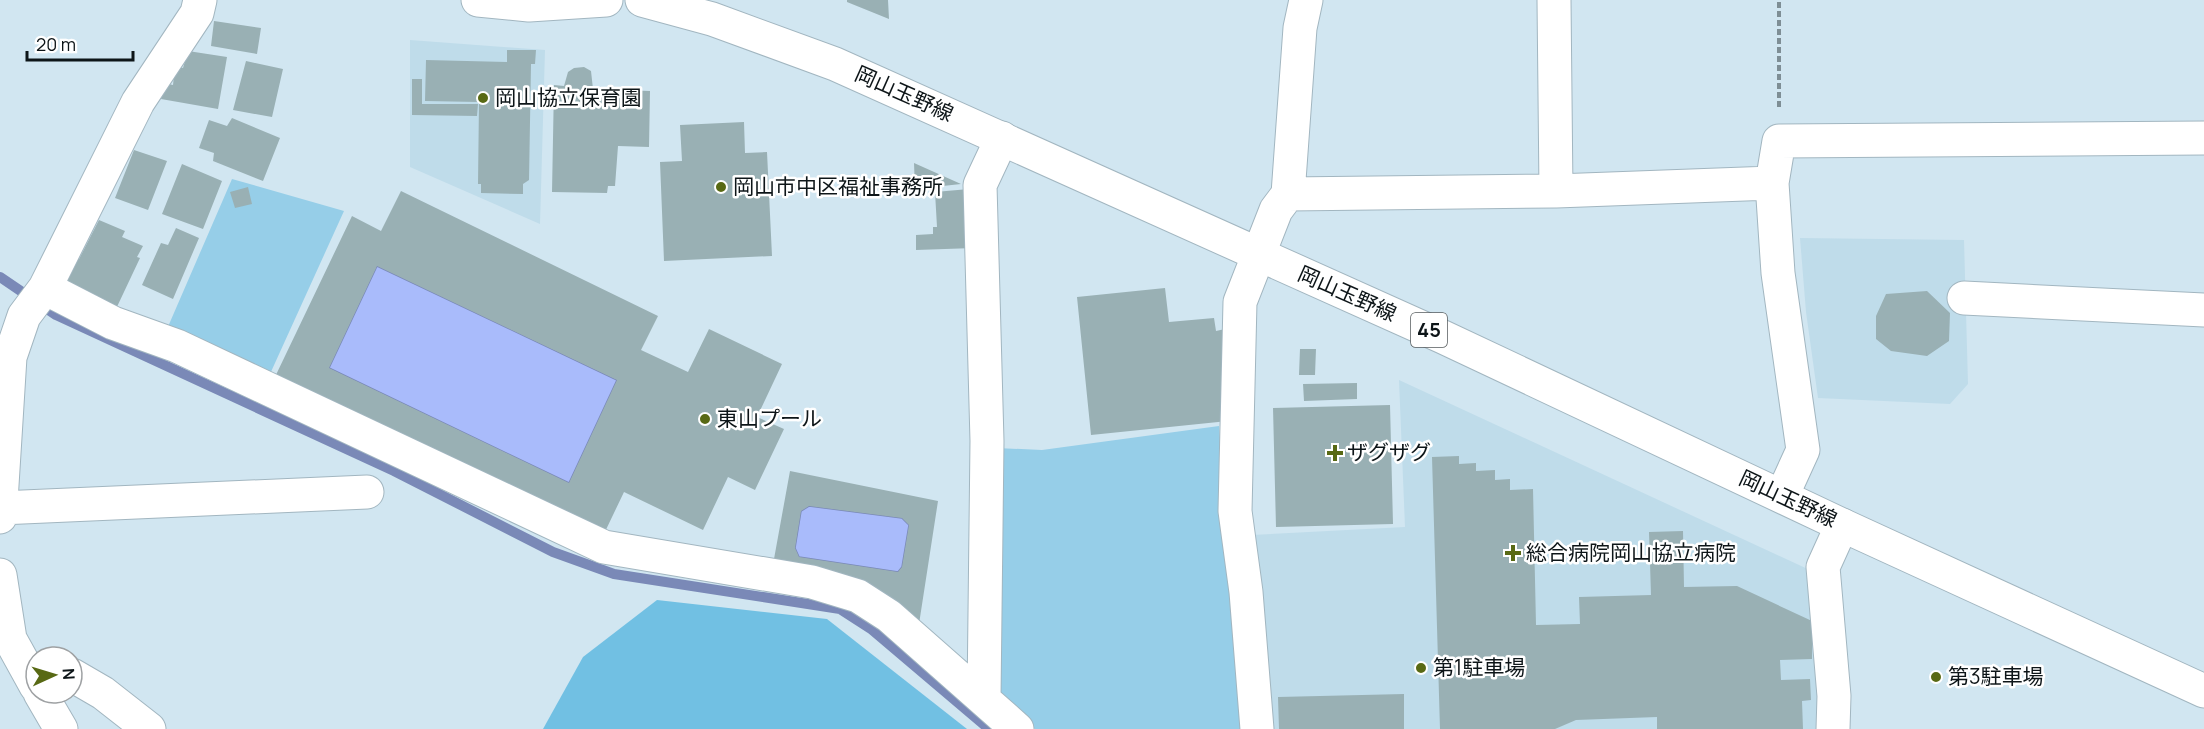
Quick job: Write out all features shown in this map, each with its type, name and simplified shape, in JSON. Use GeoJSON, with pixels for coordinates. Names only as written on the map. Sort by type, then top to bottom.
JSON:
{"type":"FeatureCollection","features":[{"type":"Feature","properties":{"kind":"street"},"geometry":{"type":"LineString","coordinates":[[0,517],[10,357],[29,300],[138,102],[197,13],[200,0]]}},
{"type":"Feature","properties":{"kind":"street"},"geometry":{"type":"LineString","coordinates":[[478,0],[529,5],[606,0]]}},
{"type":"Feature","properties":{"kind":"street","name":"岡山玉野線"},"geometry":{"type":"LineString","coordinates":[[642,0],[716,9],[1443,337],[1842,525],[2204,691]]}},
{"type":"Feature","properties":{"kind":"street"},"geometry":{"type":"LineString","coordinates":[[1257,729],[1248,604],[1235,511],[1240,302],[1257,253],[1276,210],[1288,194],[1300,28],[1306,0]]}},
{"type":"Feature","properties":{"kind":"street"},"geometry":{"type":"LineString","coordinates":[[1554,0],[1556,191]]}},
{"type":"Feature","properties":{"kind":"street"},"geometry":{"type":"LineString","coordinates":[[984,698],[987,441],[980,184],[1002,138]]}},
{"type":"Feature","properties":{"kind":"street"},"geometry":{"type":"LineString","coordinates":[[1782,496],[1803,450],[1778,273],[1772,183],[1779,141],[2204,138]]}},
{"type":"Feature","properties":{"kind":"street"},"geometry":{"type":"LineString","coordinates":[[1288,194],[1556,191],[1772,183]]}},
{"type":"Feature","properties":{"kind":"street"},"geometry":{"type":"LineString","coordinates":[[1964,298],[2204,310]]}},
{"type":"Feature","properties":{"kind":"street"},"geometry":{"type":"LineString","coordinates":[[29,300],[114,323],[177,346],[604,547],[812,582],[858,596],[890,616],[1017,729]]}},
{"type":"Feature","properties":{"kind":"street"},"geometry":{"type":"LineString","coordinates":[[0,508],[367,492]]}},
{"type":"Feature","properties":{"kind":"street"},"geometry":{"type":"LineString","coordinates":[[1833,729],[1834,696],[1823,567],[1842,525]]}},
{"type":"Feature","properties":{"kind":"street"},"geometry":{"type":"LineString","coordinates":[[0,575],[5,642],[24,669]]}},
{"type":"Feature","properties":{"kind":"street"},"geometry":{"type":"LineString","coordinates":[[5,642],[24,650]]}},
{"type":"Feature","properties":{"kind":"street"},"geometry":{"type":"LineString","coordinates":[[84,682],[103,693],[149,729]]}},
{"type":"Feature","properties":{"kind":"street"},"geometry":{"type":"LineString","coordinates":[[47,705],[61,729]]}},
{"type":"Feature","properties":{"kind":"path"},"geometry":{"type":"LineString","coordinates":[[1779,0],[1779,141]]}},
{"type":"Feature","properties":{"kind":"shaded area"},"geometry":{"type":"Polygon","coordinates":[[[410,40],[545,50],[540,224],[410,167],[410,40]]]}},
{"type":"Feature","properties":{"kind":"shaded area"},"geometry":{"type":"Polygon","coordinates":[[[232,179],[344,211],[270,374],[167,329],[232,179]]]}},
{"type":"Feature","properties":{"kind":"shaded area"},"geometry":{"type":"Polygon","coordinates":[[[1800,238],[1964,240],[1968,384],[1950,404],[1818,398],[1806,312],[1800,238]]]}},
{"type":"Feature","properties":{"kind":"shaded area"},"geometry":{"type":"Polygon","coordinates":[[[377,266],[617,380],[569,483],[329,368],[377,266]]]}},
{"type":"Feature","properties":{"kind":"shaded area","name":"総合病院岡山協立病院"},"geometry":{"type":"Polygon","coordinates":[[[1399,380],[1812,571],[1824,729],[1268,729],[1251,535],[1405,527],[1399,380]]]}},
{"type":"Feature","properties":{"kind":"shaded area"},"geometry":{"type":"Polygon","coordinates":[[[1219,426],[1227,547],[1246,729],[1035,729],[997,696],[996,448],[1042,450],[1219,426]]]}},
{"type":"Feature","properties":{"kind":"shaded area"},"geometry":{"type":"Polygon","coordinates":[[[809,506],[902,518],[909,525],[902,567],[898,572],[799,557],[795,548],[801,511],[809,506]]]}},
{"type":"Feature","properties":{"kind":"shaded area"},"geometry":{"type":"Polygon","coordinates":[[[657,600],[827,619],[967,729],[543,729],[583,657],[657,600]]]}},
{"type":"Feature","properties":{"kind":"building"},"geometry":{"type":"Polygon","coordinates":[[[847,0],[888,0],[889,19],[847,2],[847,0]]]}},
{"type":"Feature","properties":{"kind":"building"},"geometry":{"type":"Polygon","coordinates":[[[214,21],[261,28],[257,54],[211,46],[214,21]]]}},
{"type":"Feature","properties":{"kind":"building"},"geometry":{"type":"Polygon","coordinates":[[[507,50],[536,50],[535,64],[531,64],[529,180],[523,184],[523,194],[481,193],[481,184],[478,184],[479,102],[425,101],[426,60],[507,62],[507,50]]]}},
{"type":"Feature","properties":{"kind":"building"},"geometry":{"type":"Polygon","coordinates":[[[188,51],[227,57],[218,109],[161,99],[164,83],[173,85],[175,66],[183,68],[188,51]]]}},
{"type":"Feature","properties":{"kind":"building"},"geometry":{"type":"Polygon","coordinates":[[[246,61],[283,69],[272,117],[233,110],[246,61]]]}},
{"type":"Feature","properties":{"kind":"building"},"geometry":{"type":"Polygon","coordinates":[[[584,67],[591,71],[593,89],[650,91],[649,147],[618,146],[615,186],[608,186],[607,193],[552,192],[554,85],[564,86],[568,72],[574,68],[584,67]]]}},
{"type":"Feature","properties":{"kind":"building"},"geometry":{"type":"Polygon","coordinates":[[[412,79],[422,79],[422,104],[478,104],[477,116],[412,115],[412,79]]]}},
{"type":"Feature","properties":{"kind":"building"},"geometry":{"type":"Polygon","coordinates":[[[232,118],[280,138],[263,181],[213,161],[214,153],[199,148],[209,120],[227,126],[232,118]]]}},
{"type":"Feature","properties":{"kind":"building"},"geometry":{"type":"Polygon","coordinates":[[[744,122],[745,153],[767,152],[772,256],[664,261],[660,162],[682,161],[680,125],[744,122]]]}},
{"type":"Feature","properties":{"kind":"building"},"geometry":{"type":"Polygon","coordinates":[[[134,150],[167,161],[148,210],[115,198],[134,150]]]}},
{"type":"Feature","properties":{"kind":"building"},"geometry":{"type":"Polygon","coordinates":[[[914,163],[961,184],[915,189],[914,163]]]}},
{"type":"Feature","properties":{"kind":"building"},"geometry":{"type":"Polygon","coordinates":[[[182,164],[222,181],[203,229],[162,214],[182,164]]]}},
{"type":"Feature","properties":{"kind":"building"},"geometry":{"type":"Polygon","coordinates":[[[248,187],[252,204],[235,208],[230,192],[248,187]]]}},
{"type":"Feature","properties":{"kind":"building"},"geometry":{"type":"Polygon","coordinates":[[[969,189],[974,248],[916,250],[916,235],[933,234],[933,227],[937,227],[935,192],[969,189]]]}},
{"type":"Feature","properties":{"kind":"building"},"geometry":{"type":"Polygon","coordinates":[[[401,191],[658,316],[641,350],[688,372],[709,329],[782,364],[757,417],[784,429],[755,490],[728,477],[703,530],[624,492],[602,538],[274,379],[352,216],[381,231],[401,191]],[[377,266],[329,368],[569,483],[617,380],[377,266]]]}},
{"type":"Feature","properties":{"kind":"building"},"geometry":{"type":"Polygon","coordinates":[[[99,220],[125,231],[122,237],[143,246],[137,257],[140,258],[115,311],[61,285],[74,257],[79,259],[99,220]]]}},
{"type":"Feature","properties":{"kind":"building"},"geometry":{"type":"Polygon","coordinates":[[[176,228],[199,238],[173,299],[142,285],[161,243],[168,245],[176,228]]]}},
{"type":"Feature","properties":{"kind":"building"},"geometry":{"type":"Polygon","coordinates":[[[1165,288],[1169,322],[1214,318],[1216,331],[1225,329],[1228,421],[1091,435],[1077,297],[1165,288]]]}},
{"type":"Feature","properties":{"kind":"building"},"geometry":{"type":"Polygon","coordinates":[[[1927,291],[1950,313],[1949,341],[1927,356],[1891,351],[1876,339],[1876,316],[1886,294],[1927,291]]]}},
{"type":"Feature","properties":{"kind":"building"},"geometry":{"type":"Polygon","coordinates":[[[1300,349],[1316,349],[1315,375],[1299,375],[1300,349]]]}},
{"type":"Feature","properties":{"kind":"building"},"geometry":{"type":"Polygon","coordinates":[[[1357,383],[1357,399],[1304,401],[1303,384],[1357,383]]]}},
{"type":"Feature","properties":{"kind":"building"},"geometry":{"type":"Polygon","coordinates":[[[1390,405],[1393,524],[1276,527],[1273,408],[1390,405]]]}},
{"type":"Feature","properties":{"kind":"building"},"geometry":{"type":"Polygon","coordinates":[[[1459,456],[1459,464],[1476,463],[1476,471],[1495,470],[1495,480],[1510,479],[1510,490],[1533,489],[1536,625],[1580,624],[1579,597],[1651,595],[1649,532],[1683,531],[1684,587],[1737,586],[1812,621],[1812,659],[1780,660],[1781,680],[1810,679],[1811,700],[1802,701],[1803,729],[1657,729],[1657,717],[1576,720],[1555,729],[1440,729],[1432,457],[1459,456]]]}},
{"type":"Feature","properties":{"kind":"building"},"geometry":{"type":"Polygon","coordinates":[[[790,471],[938,501],[919,624],[772,570],[790,471]],[[809,506],[801,511],[795,548],[799,557],[898,572],[902,567],[909,525],[902,518],[809,506]]]}},
{"type":"Feature","properties":{"kind":"building"},"geometry":{"type":"Polygon","coordinates":[[[1404,694],[1404,729],[1279,729],[1278,697],[1404,694]]]}},
{"type":"Feature","properties":{"kind":"waterway"},"geometry":{"type":"LineString","coordinates":[[0,277],[56,315],[394,471],[553,552],[614,574],[840,609],[871,629],[989,729]]}},
{"type":"Feature","properties":{"kind":"place","name":"岡山協立保育園"},"geometry":{"type":"Point","coordinates":[483,98]}},
{"type":"Feature","properties":{"kind":"place","name":"岡山市中区福祉事務所"},"geometry":{"type":"Point","coordinates":[721,187]}},
{"type":"Feature","properties":{"kind":"place","name":"東山プール"},"geometry":{"type":"Point","coordinates":[705,419]}},
{"type":"Feature","properties":{"kind":"place","name":"ザグザグ"},"geometry":{"type":"Point","coordinates":[1335,453]}},
{"type":"Feature","properties":{"kind":"place","name":"総合病院岡山協立病院"},"geometry":{"type":"Point","coordinates":[1513,553]}},
{"type":"Feature","properties":{"kind":"place","name":"第1駐車場"},"geometry":{"type":"Point","coordinates":[1421,668]}},
{"type":"Feature","properties":{"kind":"place","name":"第3駐車場"},"geometry":{"type":"Point","coordinates":[1936,677]}}]}
